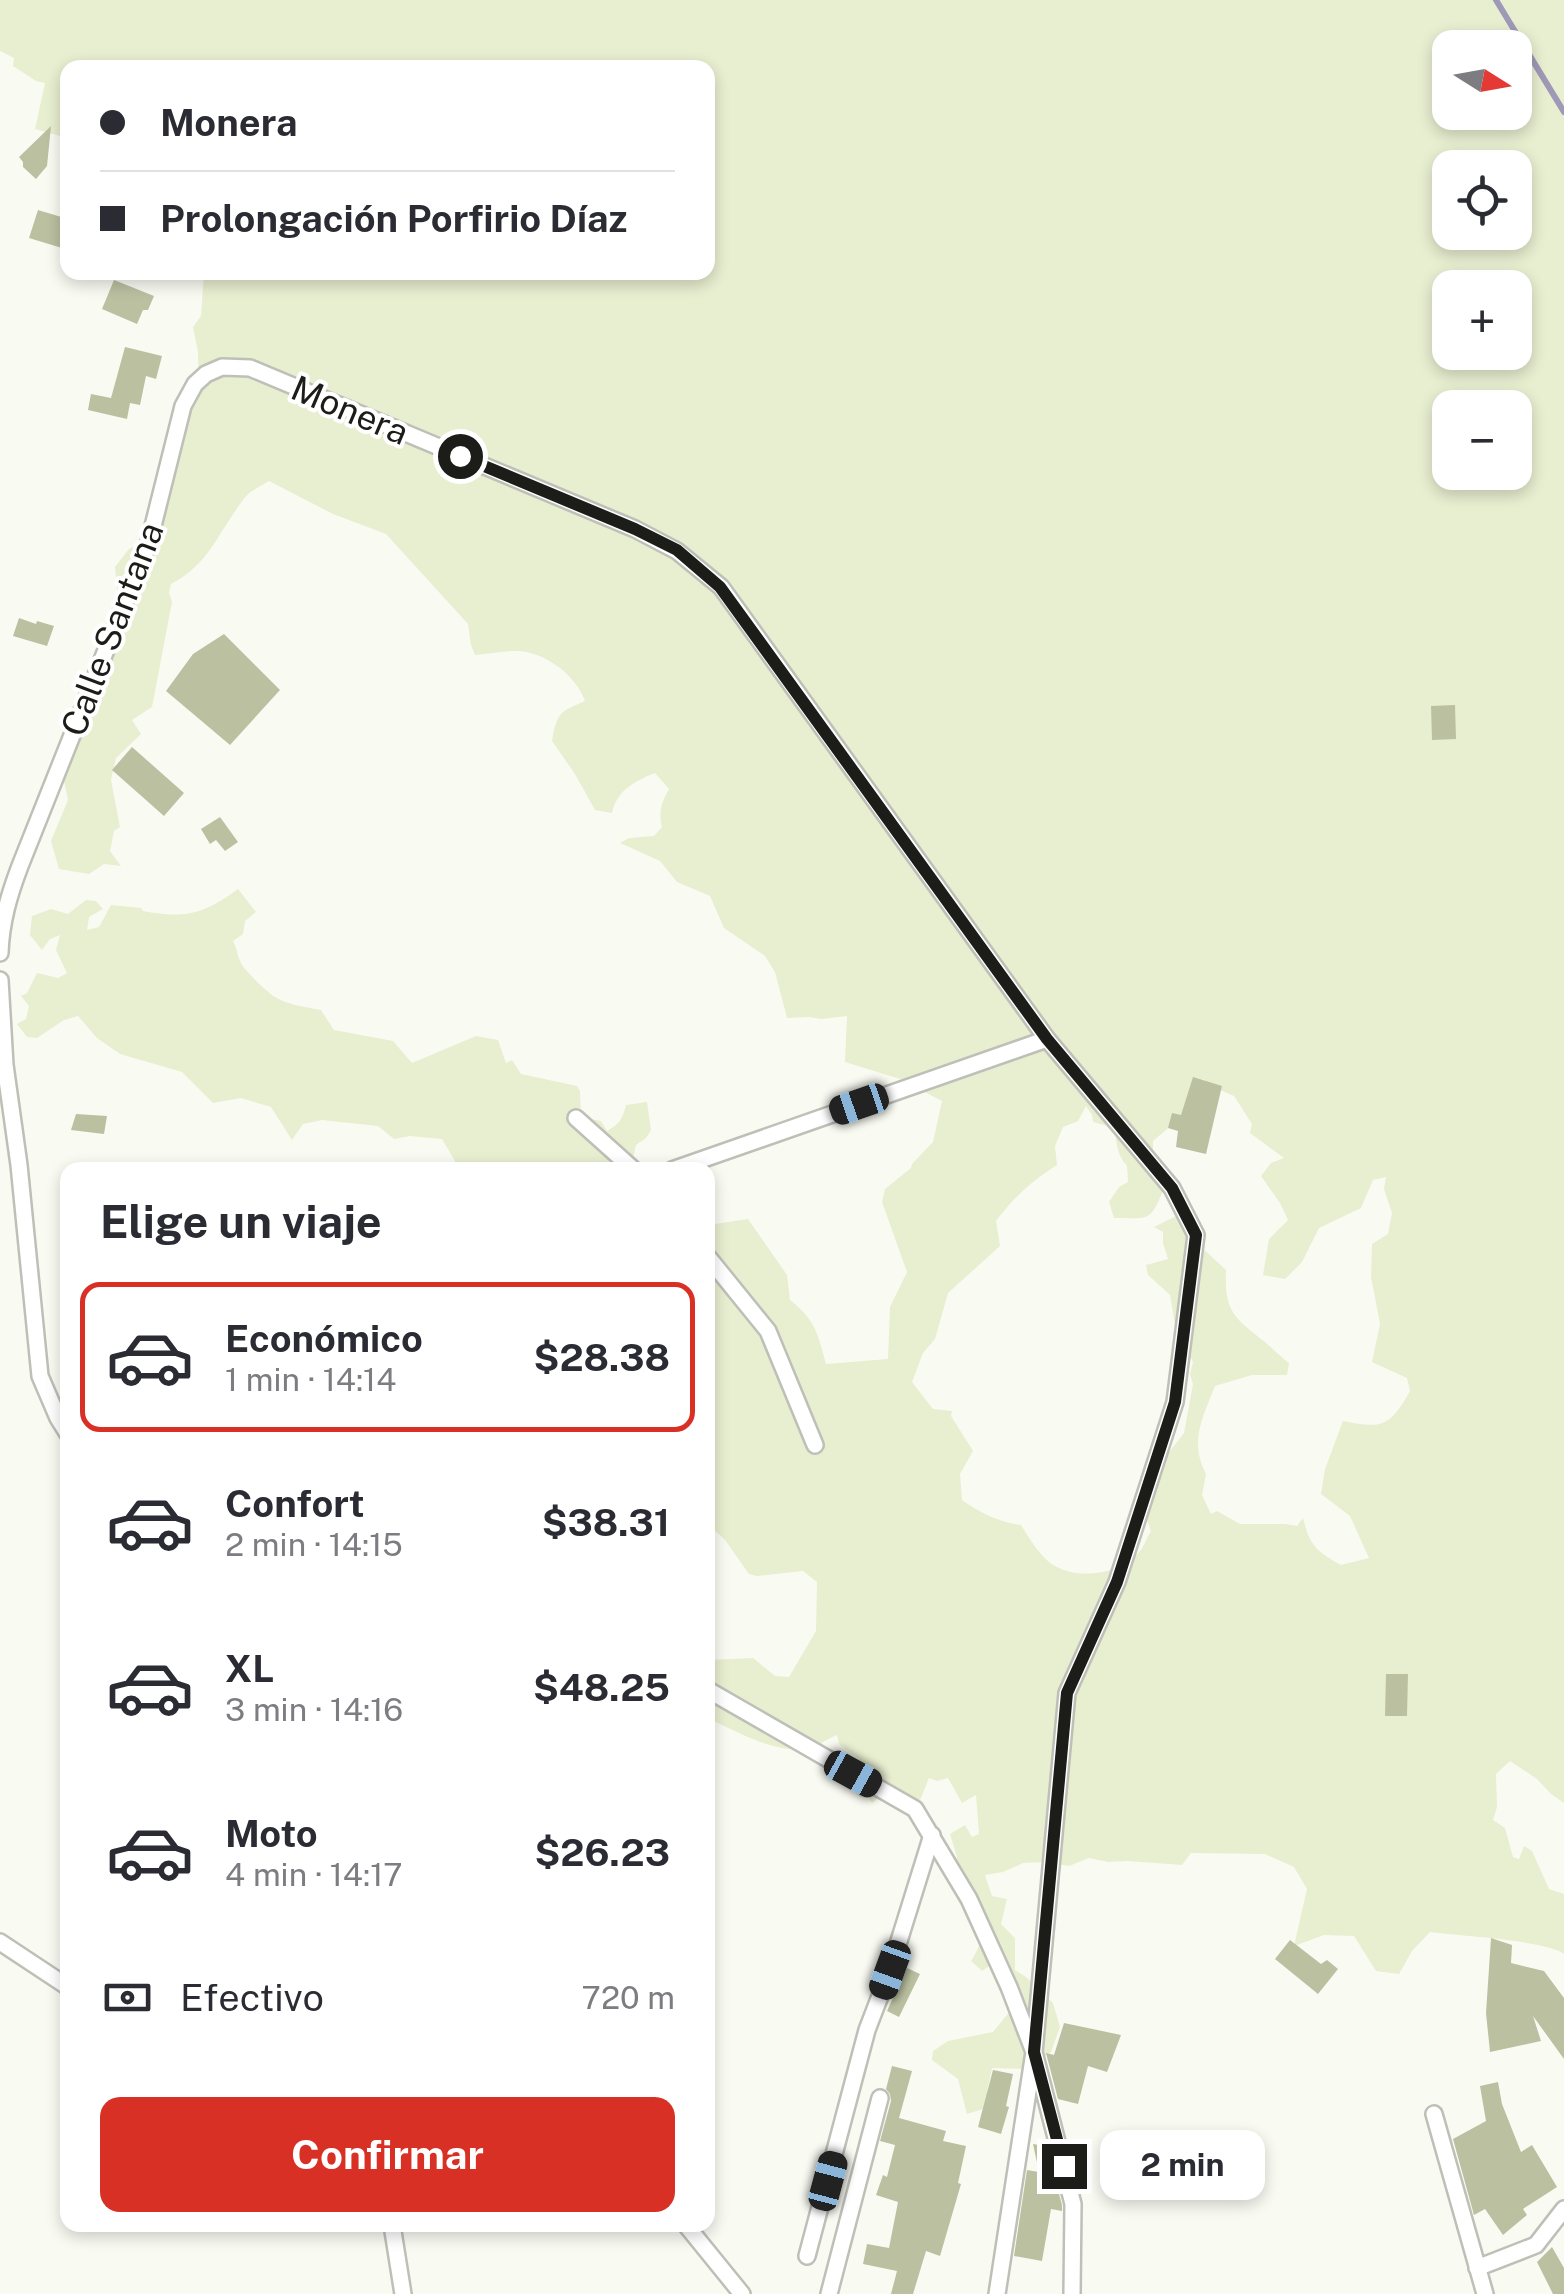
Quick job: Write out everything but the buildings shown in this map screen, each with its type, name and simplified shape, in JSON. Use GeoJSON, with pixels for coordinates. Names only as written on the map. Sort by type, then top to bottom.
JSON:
{"type":"FeatureCollection","features":[{"type":"Feature","properties":{"kind":"street","name":"Calle Santana"},"geometry":{"type":"LineString","coordinates":[[0,953],[4,900],[150,542],[183,406],[195,384],[222,366]]}},
{"type":"Feature","properties":{"kind":"street","name":"Monera"},"geometry":{"type":"LineString","coordinates":[[222,366],[250,368],[635,529],[677,550],[720,587],[1047,1039],[1172,1188],[1196,1235],[1175,1402],[1117,1582],[1067,1693],[1034,2052],[997,2294]]}},
{"type":"Feature","properties":{"kind":"street"},"geometry":{"type":"LineString","coordinates":[[0,980],[4,1065],[40,1376],[60,1421]]}},
{"type":"Feature","properties":{"kind":"street"},"geometry":{"type":"LineString","coordinates":[[695,1162],[1047,1039]]}},
{"type":"Feature","properties":{"kind":"street"},"geometry":{"type":"LineString","coordinates":[[576,1118],[625,1162]]}},
{"type":"Feature","properties":{"kind":"street"},"geometry":{"type":"LineString","coordinates":[[715,1266],[768,1331],[816,1445]]}},
{"type":"Feature","properties":{"kind":"street"},"geometry":{"type":"LineString","coordinates":[[715,1694],[915,1809],[932,1835],[969,1899],[1034,2052],[1073,2204],[1072,2294]]}},
{"type":"Feature","properties":{"kind":"street"},"geometry":{"type":"LineString","coordinates":[[808,2256],[867,2030],[932,1835]]}},
{"type":"Feature","properties":{"kind":"street"},"geometry":{"type":"LineString","coordinates":[[0,1942],[60,1982]]}},
{"type":"Feature","properties":{"kind":"street"},"geometry":{"type":"LineString","coordinates":[[829,2294],[880,2098]]}},
{"type":"Feature","properties":{"kind":"street"},"geometry":{"type":"LineString","coordinates":[[1434,2114],[1484,2294]]}},
{"type":"Feature","properties":{"kind":"street"},"geometry":{"type":"LineString","coordinates":[[1477,2268],[1536,2245],[1564,2209]]}},
{"type":"Feature","properties":{"kind":"street"},"geometry":{"type":"LineString","coordinates":[[393,2232],[403,2294]]}},
{"type":"Feature","properties":{"kind":"street"},"geometry":{"type":"LineString","coordinates":[[692,2232],[742,2294]]}},
{"type":"Feature","properties":{"kind":"green space"},"geometry":{"type":"Polygon","coordinates":[[[0,0],[1564,0],[1564,1803],[1510,1761],[1496,1774],[1497,1807],[1493,1820],[1505,1828],[1513,1857],[1519,1859],[1524,1846],[1532,1851],[1549,1889],[1564,1894],[1564,1954],[1521,1942],[1430,1932],[1412,1951],[1399,1974],[1376,1971],[1354,1936],[1324,1935],[1294,1946],[1307,1889],[1294,1867],[1265,1854],[1191,1853],[1182,1865],[1089,1858],[1069,1866],[1023,1863],[985,1875],[992,1896],[1007,1899],[1001,1924],[1015,1938],[1015,1970],[1053,2003],[1060,2027],[1051,2052],[1027,2069],[992,2068],[987,2092],[996,2105],[967,2114],[958,2079],[932,2060],[933,2051],[948,2041],[993,2032],[1011,2010],[1002,1968],[992,1971],[989,1966],[982,1971],[971,1961],[983,1930],[981,1916],[955,1894],[957,1857],[950,1834],[965,1825],[972,1837],[979,1834],[976,1795],[962,1803],[948,1778],[929,1778],[920,1800],[908,1797],[892,1802],[877,1799],[872,1803],[851,1789],[859,1759],[839,1744],[837,1735],[811,1747],[783,1748],[715,1721],[715,1660],[753,1658],[775,1676],[789,1677],[816,1631],[817,1582],[803,1571],[749,1574],[715,1531],[715,1224],[748,1219],[787,1275],[790,1300],[814,1328],[826,1364],[888,1359],[890,1307],[907,1272],[882,1202],[885,1189],[911,1168],[933,1142],[942,1101],[900,1079],[845,1062],[847,1016],[787,1018],[775,972],[765,956],[724,928],[710,896],[677,882],[660,861],[620,843],[629,838],[654,836],[662,827],[661,807],[669,789],[655,773],[623,792],[612,813],[595,810],[552,741],[561,715],[585,701],[567,674],[548,660],[527,652],[475,655],[468,624],[386,534],[333,514],[269,481],[246,497],[195,567],[171,584],[172,602],[152,707],[132,720],[141,734],[116,758],[111,780],[120,827],[114,831],[110,851],[121,866],[104,864],[89,874],[59,869],[51,841],[68,800],[62,772],[85,711],[103,683],[119,609],[115,567],[129,549],[143,540],[185,420],[199,398],[193,327],[201,316],[204,280],[715,280],[715,60],[60,60],[60,136],[35,129],[45,83],[13,66],[14,58],[0,51],[0,0]],[[1203,1079],[1187,1112],[1153,1141],[1153,1158],[1164,1188],[1152,1213],[1142,1218],[1114,1218],[1109,1202],[1119,1187],[1128,1182],[1115,1128],[1093,1122],[1086,1106],[1078,1121],[1063,1127],[1055,1146],[1057,1165],[1010,1204],[996,1221],[1000,1246],[948,1293],[935,1339],[923,1353],[912,1382],[933,1409],[952,1411],[951,1416],[973,1451],[960,1474],[962,1500],[990,1516],[1021,1525],[1047,1560],[1067,1571],[1089,1574],[1112,1569],[1141,1550],[1151,1531],[1144,1511],[1132,1502],[1141,1496],[1184,1433],[1193,1362],[1176,1330],[1170,1295],[1148,1275],[1146,1265],[1168,1259],[1163,1232],[1154,1227],[1176,1216],[1183,1230],[1226,1270],[1227,1295],[1233,1312],[1289,1363],[1287,1375],[1252,1375],[1215,1386],[1198,1440],[1206,1474],[1202,1495],[1211,1514],[1217,1511],[1240,1524],[1297,1526],[1303,1518],[1312,1541],[1332,1560],[1341,1565],[1369,1558],[1350,1516],[1321,1494],[1325,1469],[1343,1421],[1367,1425],[1384,1422],[1397,1412],[1410,1391],[1407,1378],[1372,1362],[1380,1324],[1371,1277],[1372,1244],[1388,1234],[1392,1213],[1384,1189],[1386,1177],[1373,1180],[1361,1208],[1319,1228],[1302,1262],[1285,1279],[1263,1275],[1269,1239],[1288,1220],[1261,1176],[1271,1163],[1284,1158],[1250,1133],[1252,1124],[1234,1096],[1203,1079]]]}},
{"type":"Feature","properties":{"kind":"green space"},"geometry":{"type":"Polygon","coordinates":[[[238,889],[256,912],[245,921],[243,934],[233,941],[243,967],[275,997],[321,1010],[334,1030],[393,1041],[412,1063],[476,1036],[498,1040],[506,1063],[512,1060],[521,1074],[577,1086],[581,1117],[601,1121],[607,1131],[620,1121],[626,1105],[647,1102],[651,1130],[636,1145],[633,1158],[637,1162],[455,1162],[442,1139],[394,1139],[378,1126],[322,1120],[303,1124],[292,1140],[271,1107],[241,1098],[213,1103],[182,1072],[120,1054],[97,1038],[78,1016],[64,1020],[37,1038],[27,1037],[17,1024],[26,1019],[29,1006],[21,996],[27,993],[37,973],[58,978],[67,973],[56,950],[60,935],[50,939],[42,950],[30,935],[32,916],[51,909],[68,914],[86,900],[96,901],[103,909],[89,917],[87,930],[99,927],[111,905],[183,914],[215,904],[238,889]]]}},
{"type":"Feature","properties":{"kind":"waterway"},"geometry":{"type":"LineString","coordinates":[[1496,0],[1564,112]]}},
{"type":"Feature","properties":{"kind":"route"},"geometry":{"type":"LineString","coordinates":[[460,456],[677,550],[720,587],[1047,1039],[1172,1188],[1196,1235],[1175,1402],[1117,1582],[1067,1693],[1034,2052],[1064,2166]]}}]}
